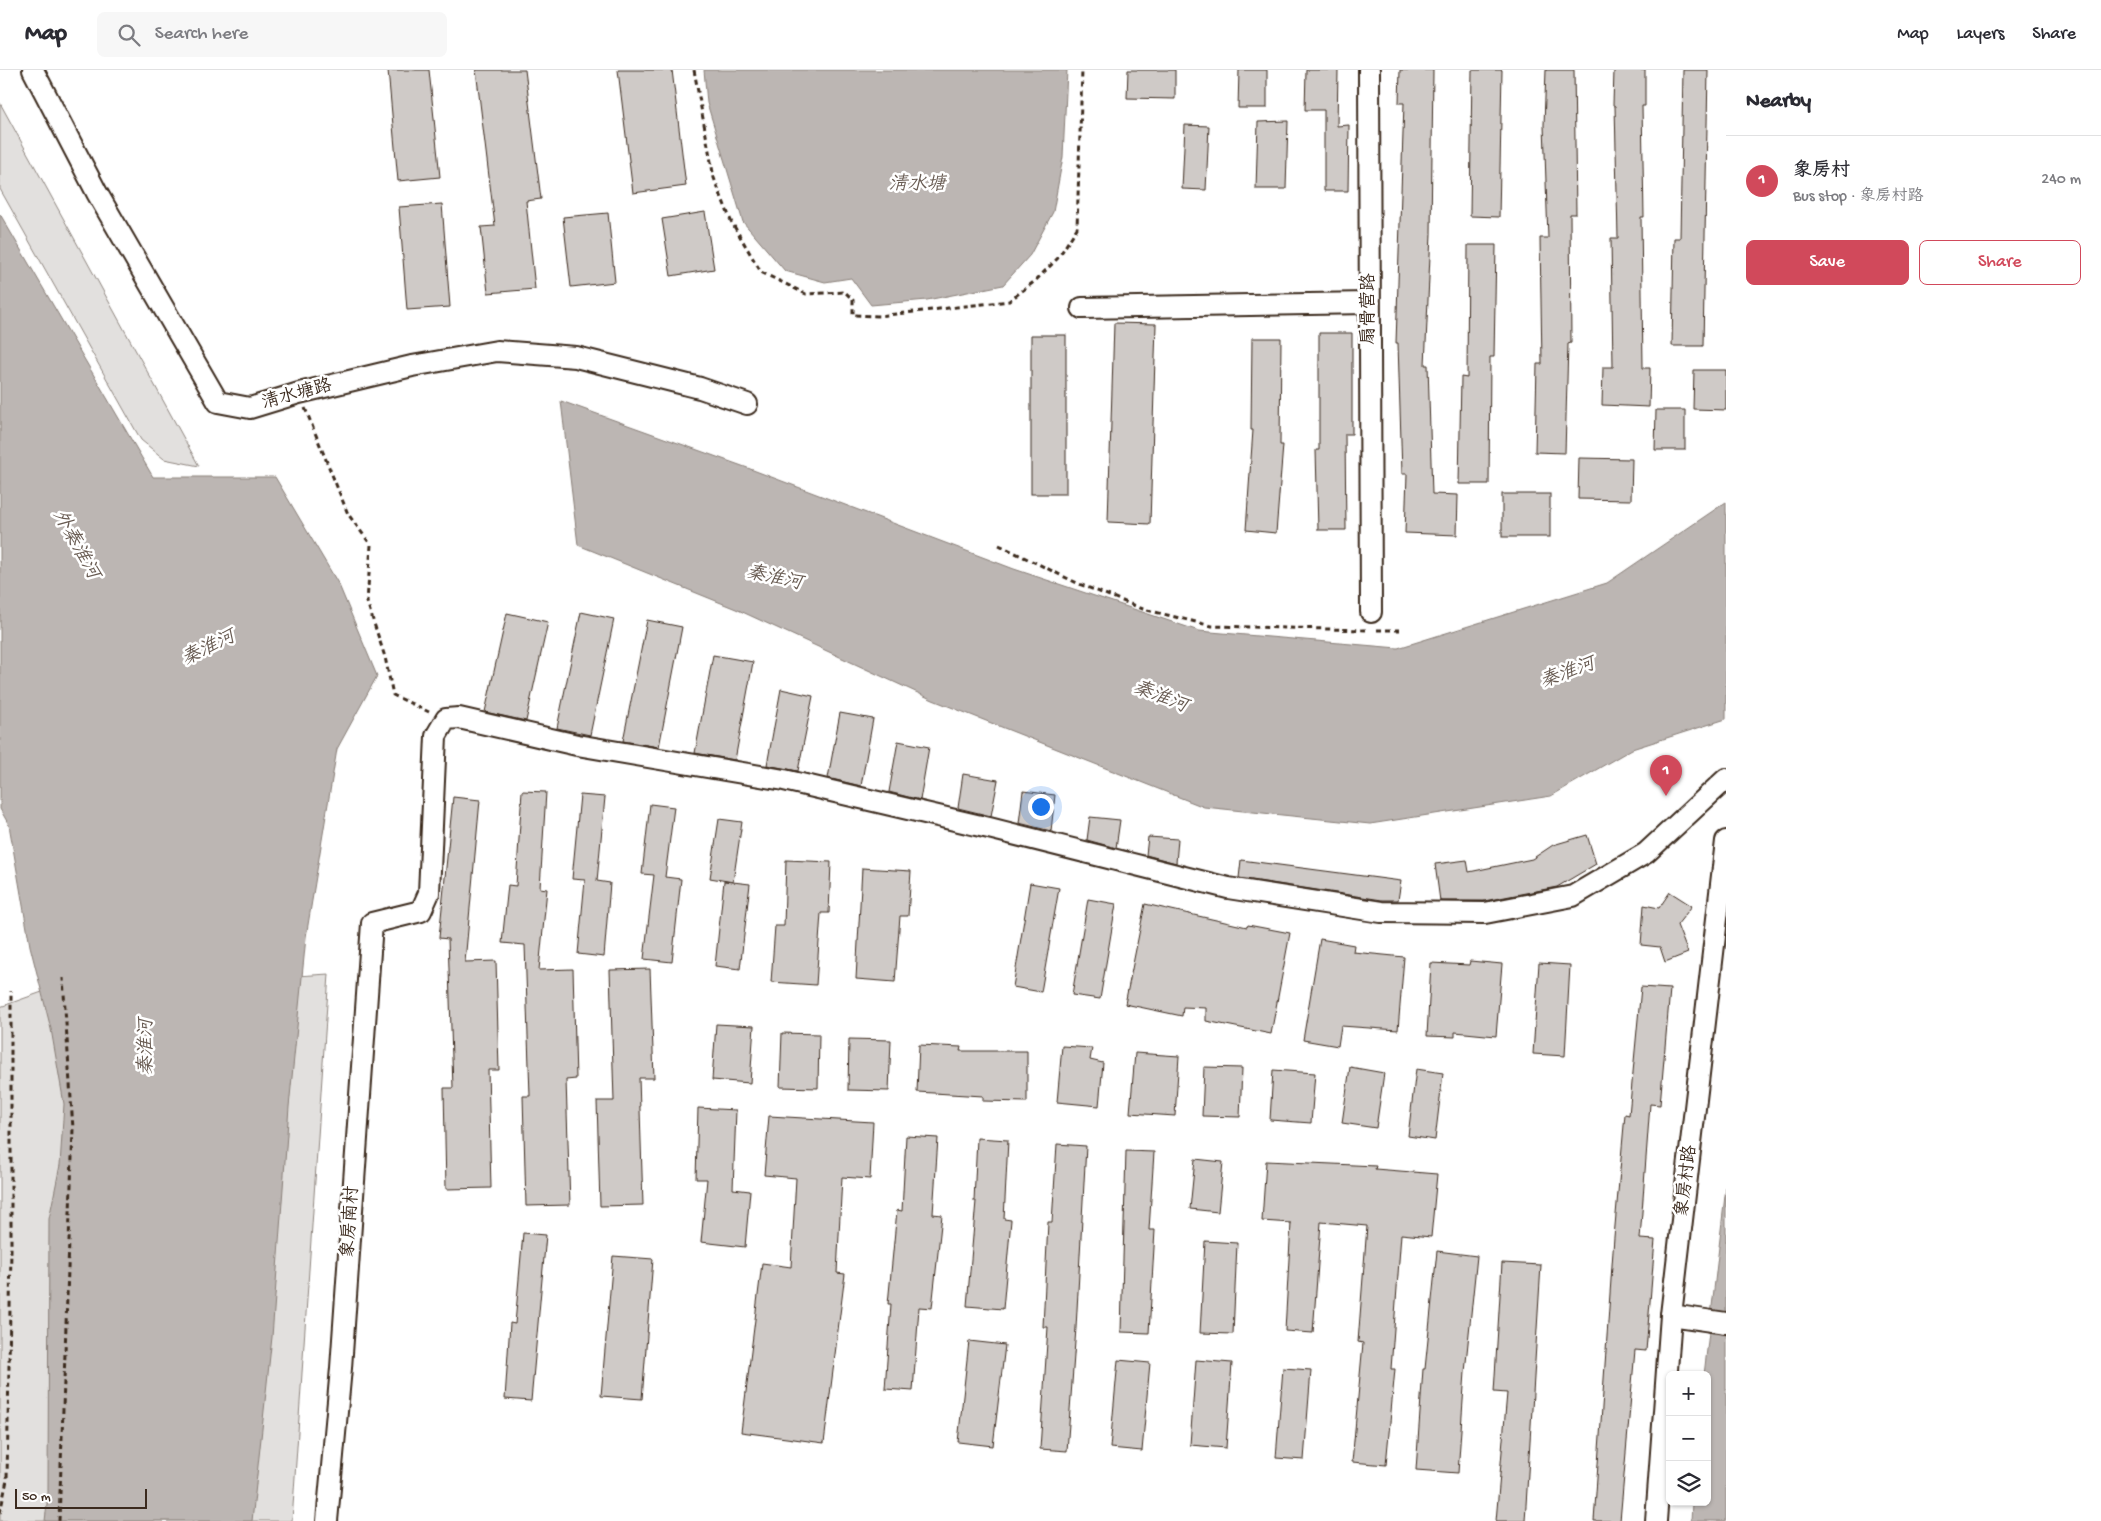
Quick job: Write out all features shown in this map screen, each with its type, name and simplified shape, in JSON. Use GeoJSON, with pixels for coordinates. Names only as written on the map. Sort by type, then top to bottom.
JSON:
{"type":"FeatureCollection","features":[{"type":"Feature","properties":{"kind":"street","name":"清水塘路"},"geometry":{"type":"LineString","coordinates":[[33,70],[97,193],[218,402],[250,408],[299,393],[412,366],[497,352],[576,357],[700,388],[747,404]]}},
{"type":"Feature","properties":{"kind":"street","name":"扇骨营路"},"geometry":{"type":"LineString","coordinates":[[1369,70],[1371,612]]}},
{"type":"Feature","properties":{"kind":"street"},"geometry":{"type":"LineString","coordinates":[[1082,308],[1369,303]]}},
{"type":"Feature","properties":{"kind":"street"},"geometry":{"type":"LineString","coordinates":[[446,719],[458,718],[577,745],[784,780],[989,828],[1228,888],[1382,912],[1485,913],[1573,896],[1646,853],[1726,779]]}},
{"type":"Feature","properties":{"kind":"street","name":"象房南村"},"geometry":{"type":"LineString","coordinates":[[327,1521],[341,1368],[372,923],[421,911],[429,893],[436,736],[446,719]]}},
{"type":"Feature","properties":{"kind":"street","name":"象房村路"},"geometry":{"type":"LineString","coordinates":[[1656,1521],[1671,1315],[1726,841]]}},
{"type":"Feature","properties":{"kind":"street"},"geometry":{"type":"LineString","coordinates":[[1671,1315],[1726,1323]]}},
{"type":"Feature","properties":{"kind":"path"},"geometry":{"type":"LineString","coordinates":[[694,70],[714,178],[731,221],[761,272],[806,294],[845,292],[853,300],[853,315],[879,316],[1009,301],[1035,281],[1058,258],[1077,228],[1082,70]]}},
{"type":"Feature","properties":{"kind":"path"},"geometry":{"type":"LineString","coordinates":[[299,393],[348,514],[370,545],[367,602],[386,657],[393,695],[446,719]]}},
{"type":"Feature","properties":{"kind":"path"},"geometry":{"type":"LineString","coordinates":[[999,545],[1079,584],[1143,609],[1212,626],[1404,630]]}},
{"type":"Feature","properties":{"kind":"path"},"geometry":{"type":"LineString","coordinates":[[59,1521],[73,1129],[63,978]]}},
{"type":"Feature","properties":{"kind":"path"},"geometry":{"type":"LineString","coordinates":[[0,1513],[7,1480],[11,1250],[11,991]]}},
{"type":"Feature","properties":{"kind":"shaded area"},"geometry":{"type":"Polygon","coordinates":[[[0,103],[199,466],[164,459],[141,440],[0,189],[0,103]]]}},
{"type":"Feature","properties":{"kind":"shaded area"},"geometry":{"type":"Polygon","coordinates":[[[329,974],[292,1521],[0,1521],[0,1007],[42,992],[329,974]]]}},
{"type":"Feature","properties":{"kind":"water","name":"清水塘"},"geometry":{"type":"Polygon","coordinates":[[[704,70],[1067,70],[1063,157],[1053,212],[1030,255],[1003,285],[927,300],[871,305],[851,278],[825,282],[785,271],[743,222],[707,103],[704,70]]]}},
{"type":"Feature","properties":{"kind":"water"},"geometry":{"type":"Polygon","coordinates":[[[0,214],[153,477],[275,477],[339,585],[377,676],[337,749],[306,937],[289,1107],[272,1337],[252,1521],[45,1521],[48,1495],[49,1219],[60,1165],[64,1104],[51,1029],[30,946],[9,825],[0,809],[0,214]]]}},
{"type":"Feature","properties":{"kind":"water","name":"秦淮河"},"geometry":{"type":"Polygon","coordinates":[[[561,401],[745,467],[1014,569],[1199,631],[1398,648],[1607,583],[1726,502],[1726,719],[1632,749],[1551,796],[1370,824],[1204,807],[933,700],[736,609],[578,545],[561,401]]]}},
{"type":"Feature","properties":{"kind":"water"},"geometry":{"type":"Polygon","coordinates":[[[1726,1187],[1726,1521],[1691,1521],[1692,1506],[1711,1506],[1711,1371],[1704,1371],[1726,1187]]]}},
{"type":"Feature","properties":{"kind":"building"},"geometry":{"type":"Polygon","coordinates":[[[388,70],[429,70],[440,177],[398,181],[388,70]]]}},
{"type":"Feature","properties":{"kind":"building"},"geometry":{"type":"Polygon","coordinates":[[[476,70],[525,70],[541,199],[526,201],[535,289],[488,293],[481,227],[495,226],[476,70]]]}},
{"type":"Feature","properties":{"kind":"building"},"geometry":{"type":"Polygon","coordinates":[[[618,70],[672,70],[686,186],[633,193],[618,70]]]}},
{"type":"Feature","properties":{"kind":"building"},"geometry":{"type":"Polygon","coordinates":[[[1128,70],[1175,70],[1175,99],[1127,98],[1128,70]]]}},
{"type":"Feature","properties":{"kind":"building"},"geometry":{"type":"Polygon","coordinates":[[[1239,70],[1267,70],[1267,108],[1238,108],[1239,70]]]}},
{"type":"Feature","properties":{"kind":"building"},"geometry":{"type":"Polygon","coordinates":[[[1306,70],[1338,70],[1337,126],[1349,125],[1348,191],[1324,191],[1324,110],[1305,110],[1306,70]]]}},
{"type":"Feature","properties":{"kind":"building"},"geometry":{"type":"Polygon","coordinates":[[[1400,70],[1433,70],[1431,234],[1425,365],[1428,365],[1432,494],[1458,495],[1457,535],[1405,533],[1407,474],[1402,474],[1398,343],[1396,343],[1404,103],[1399,103],[1400,70]]]}},
{"type":"Feature","properties":{"kind":"building"},"geometry":{"type":"Polygon","coordinates":[[[1472,70],[1502,70],[1499,217],[1470,216],[1472,70]]]}},
{"type":"Feature","properties":{"kind":"building"},"geometry":{"type":"Polygon","coordinates":[[[1546,70],[1574,70],[1576,214],[1570,214],[1571,343],[1568,344],[1565,453],[1535,452],[1537,364],[1542,364],[1540,238],[1548,238],[1544,125],[1546,70]]]}},
{"type":"Feature","properties":{"kind":"building"},"geometry":{"type":"Polygon","coordinates":[[[1614,70],[1645,70],[1645,106],[1642,106],[1644,217],[1641,217],[1643,368],[1650,368],[1649,407],[1602,405],[1603,367],[1613,367],[1611,238],[1618,238],[1615,106],[1613,105],[1614,70]]]}},
{"type":"Feature","properties":{"kind":"building"},"geometry":{"type":"Polygon","coordinates":[[[1683,70],[1708,70],[1703,346],[1672,346],[1674,238],[1680,238],[1683,70]]]}},
{"type":"Feature","properties":{"kind":"building"},"geometry":{"type":"Polygon","coordinates":[[[1288,121],[1286,189],[1256,189],[1258,122],[1288,121]]]}},
{"type":"Feature","properties":{"kind":"building"},"geometry":{"type":"Polygon","coordinates":[[[1185,125],[1209,126],[1206,190],[1182,189],[1185,125]]]}},
{"type":"Feature","properties":{"kind":"building"},"geometry":{"type":"Polygon","coordinates":[[[442,204],[450,307],[407,310],[399,207],[442,204]]]}},
{"type":"Feature","properties":{"kind":"building"},"geometry":{"type":"Polygon","coordinates":[[[705,212],[714,269],[671,276],[662,219],[705,212]]]}},
{"type":"Feature","properties":{"kind":"building"},"geometry":{"type":"Polygon","coordinates":[[[608,213],[615,282],[571,287],[563,217],[608,213]]]}},
{"type":"Feature","properties":{"kind":"building"},"geometry":{"type":"Polygon","coordinates":[[[1468,245],[1496,245],[1494,357],[1490,357],[1489,484],[1459,484],[1461,377],[1467,378],[1468,245]]]}},
{"type":"Feature","properties":{"kind":"building"},"geometry":{"type":"Polygon","coordinates":[[[1114,323],[1156,324],[1150,524],[1108,522],[1114,323]]]}},
{"type":"Feature","properties":{"kind":"building"},"geometry":{"type":"Polygon","coordinates":[[[1319,333],[1352,333],[1352,434],[1345,434],[1346,530],[1318,530],[1316,450],[1319,450],[1319,333]]]}},
{"type":"Feature","properties":{"kind":"building"},"geometry":{"type":"Polygon","coordinates":[[[1031,335],[1066,335],[1066,494],[1031,494],[1031,335]]]}},
{"type":"Feature","properties":{"kind":"building"},"geometry":{"type":"Polygon","coordinates":[[[1252,338],[1281,338],[1280,445],[1283,445],[1276,533],[1246,530],[1253,430],[1251,430],[1252,338]]]}},
{"type":"Feature","properties":{"kind":"building"},"geometry":{"type":"Polygon","coordinates":[[[1694,370],[1726,370],[1726,410],[1693,409],[1694,370]]]}},
{"type":"Feature","properties":{"kind":"building"},"geometry":{"type":"Polygon","coordinates":[[[1656,410],[1685,410],[1685,450],[1655,450],[1656,410]]]}},
{"type":"Feature","properties":{"kind":"building"},"geometry":{"type":"Polygon","coordinates":[[[1579,458],[1632,459],[1631,500],[1578,499],[1579,458]]]}},
{"type":"Feature","properties":{"kind":"building"},"geometry":{"type":"Polygon","coordinates":[[[1502,494],[1550,494],[1550,537],[1502,537],[1502,494]]]}},
{"type":"Feature","properties":{"kind":"building"},"geometry":{"type":"Polygon","coordinates":[[[581,612],[614,619],[590,735],[557,728],[581,612]]]}},
{"type":"Feature","properties":{"kind":"building"},"geometry":{"type":"Polygon","coordinates":[[[507,613],[548,622],[526,721],[485,712],[507,613]]]}},
{"type":"Feature","properties":{"kind":"building"},"geometry":{"type":"Polygon","coordinates":[[[647,620],[682,627],[659,747],[623,741],[647,620]]]}},
{"type":"Feature","properties":{"kind":"building"},"geometry":{"type":"Polygon","coordinates":[[[713,655],[753,662],[735,760],[695,753],[713,655]]]}},
{"type":"Feature","properties":{"kind":"building"},"geometry":{"type":"Polygon","coordinates":[[[781,689],[813,696],[798,771],[767,765],[781,689]]]}},
{"type":"Feature","properties":{"kind":"building"},"geometry":{"type":"Polygon","coordinates":[[[840,713],[873,719],[861,786],[828,778],[840,713]]]}},
{"type":"Feature","properties":{"kind":"building"},"geometry":{"type":"Polygon","coordinates":[[[898,741],[929,747],[920,800],[889,792],[898,741]]]}},
{"type":"Feature","properties":{"kind":"building"},"geometry":{"type":"Polygon","coordinates":[[[963,774],[998,780],[991,816],[958,808],[963,774]]]}},
{"type":"Feature","properties":{"kind":"building"},"geometry":{"type":"Polygon","coordinates":[[[522,791],[546,792],[540,888],[547,889],[539,970],[573,969],[576,1079],[566,1080],[570,1205],[526,1206],[523,1096],[530,1096],[525,945],[502,943],[508,885],[516,886],[522,791]]]}},
{"type":"Feature","properties":{"kind":"building"},"geometry":{"type":"Polygon","coordinates":[[[1023,791],[1055,795],[1051,831],[1019,823],[1023,791]]]}},
{"type":"Feature","properties":{"kind":"building"},"geometry":{"type":"Polygon","coordinates":[[[580,795],[605,797],[597,881],[610,883],[604,957],[578,954],[585,880],[572,879],[580,795]]]}},
{"type":"Feature","properties":{"kind":"building"},"geometry":{"type":"Polygon","coordinates":[[[453,797],[480,800],[465,962],[496,961],[499,1070],[488,1070],[491,1188],[446,1189],[444,1088],[453,1088],[448,939],[439,938],[453,797]]]}},
{"type":"Feature","properties":{"kind":"building"},"geometry":{"type":"Polygon","coordinates":[[[650,804],[674,807],[665,877],[681,879],[672,962],[644,959],[654,875],[642,874],[650,804]]]}},
{"type":"Feature","properties":{"kind":"building"},"geometry":{"type":"Polygon","coordinates":[[[1090,817],[1120,820],[1116,848],[1087,840],[1090,817]]]}},
{"type":"Feature","properties":{"kind":"building"},"geometry":{"type":"Polygon","coordinates":[[[719,819],[742,822],[733,882],[710,878],[719,819]]]}},
{"type":"Feature","properties":{"kind":"building"},"geometry":{"type":"Polygon","coordinates":[[[1587,835],[1596,864],[1557,887],[1484,901],[1440,901],[1435,864],[1467,860],[1469,872],[1532,859],[1553,845],[1587,835]]]}},
{"type":"Feature","properties":{"kind":"building"},"geometry":{"type":"Polygon","coordinates":[[[1148,837],[1178,839],[1176,863],[1146,855],[1148,837]]]}},
{"type":"Feature","properties":{"kind":"building"},"geometry":{"type":"Polygon","coordinates":[[[786,860],[831,862],[829,913],[821,913],[816,985],[771,982],[775,926],[784,926],[786,860]]]}},
{"type":"Feature","properties":{"kind":"building"},"geometry":{"type":"Polygon","coordinates":[[[1241,860],[1401,881],[1398,900],[1382,900],[1239,878],[1241,860]]]}},
{"type":"Feature","properties":{"kind":"building"},"geometry":{"type":"Polygon","coordinates":[[[862,868],[911,871],[908,916],[900,916],[895,982],[856,979],[862,868]]]}},
{"type":"Feature","properties":{"kind":"building"},"geometry":{"type":"Polygon","coordinates":[[[724,881],[750,884],[740,969],[715,966],[724,881]]]}},
{"type":"Feature","properties":{"kind":"building"},"geometry":{"type":"Polygon","coordinates":[[[1030,883],[1059,888],[1041,992],[1013,987],[1030,883]]]}},
{"type":"Feature","properties":{"kind":"building"},"geometry":{"type":"Polygon","coordinates":[[[1670,892],[1692,906],[1677,925],[1688,953],[1665,962],[1660,947],[1641,945],[1644,905],[1659,908],[1670,892]]]}},
{"type":"Feature","properties":{"kind":"building"},"geometry":{"type":"Polygon","coordinates":[[[1088,899],[1116,904],[1100,999],[1072,995],[1088,899]]]}},
{"type":"Feature","properties":{"kind":"building"},"geometry":{"type":"Polygon","coordinates":[[[1145,904],[1247,927],[1248,925],[1290,933],[1271,1034],[1206,1021],[1206,1008],[1183,1007],[1182,1016],[1125,1004],[1145,904]]]}},
{"type":"Feature","properties":{"kind":"building"},"geometry":{"type":"Polygon","coordinates":[[[1320,939],[1354,945],[1353,952],[1404,957],[1398,1030],[1341,1026],[1338,1046],[1303,1040],[1320,939]]]}},
{"type":"Feature","properties":{"kind":"building"},"geometry":{"type":"Polygon","coordinates":[[[1470,961],[1502,964],[1496,1036],[1455,1032],[1455,1037],[1427,1036],[1431,963],[1469,965],[1470,961]]]}},
{"type":"Feature","properties":{"kind":"building"},"geometry":{"type":"Polygon","coordinates":[[[1539,963],[1570,965],[1565,1056],[1533,1054],[1539,963]]]}},
{"type":"Feature","properties":{"kind":"building"},"geometry":{"type":"Polygon","coordinates":[[[650,969],[654,1078],[639,1078],[643,1205],[600,1206],[597,1101],[614,1101],[610,970],[650,969]]]}},
{"type":"Feature","properties":{"kind":"building"},"geometry":{"type":"Polygon","coordinates":[[[1641,987],[1670,989],[1660,1105],[1650,1104],[1640,1239],[1655,1240],[1646,1351],[1635,1350],[1620,1521],[1594,1521],[1614,1237],[1625,1114],[1629,1115],[1641,987]]]}},
{"type":"Feature","properties":{"kind":"building"},"geometry":{"type":"Polygon","coordinates":[[[716,1024],[754,1026],[750,1083],[712,1080],[716,1024]]]}},
{"type":"Feature","properties":{"kind":"building"},"geometry":{"type":"Polygon","coordinates":[[[782,1033],[819,1034],[818,1088],[780,1087],[782,1033]]]}},
{"type":"Feature","properties":{"kind":"building"},"geometry":{"type":"Polygon","coordinates":[[[849,1039],[891,1040],[889,1091],[848,1090],[849,1039]]]}},
{"type":"Feature","properties":{"kind":"building"},"geometry":{"type":"Polygon","coordinates":[[[919,1045],[961,1047],[960,1051],[1027,1051],[1027,1102],[983,1101],[983,1096],[917,1092],[919,1045]]]}},
{"type":"Feature","properties":{"kind":"building"},"geometry":{"type":"Polygon","coordinates":[[[1062,1046],[1092,1048],[1090,1060],[1103,1063],[1099,1106],[1057,1102],[1062,1046]]]}},
{"type":"Feature","properties":{"kind":"building"},"geometry":{"type":"Polygon","coordinates":[[[1135,1053],[1179,1056],[1175,1116],[1130,1113],[1135,1053]]]}},
{"type":"Feature","properties":{"kind":"building"},"geometry":{"type":"Polygon","coordinates":[[[1204,1067],[1242,1068],[1240,1117],[1202,1116],[1204,1067]]]}},
{"type":"Feature","properties":{"kind":"building"},"geometry":{"type":"Polygon","coordinates":[[[1350,1067],[1384,1073],[1376,1128],[1342,1123],[1350,1067]]]}},
{"type":"Feature","properties":{"kind":"building"},"geometry":{"type":"Polygon","coordinates":[[[1416,1069],[1443,1073],[1435,1140],[1408,1136],[1416,1069]]]}},
{"type":"Feature","properties":{"kind":"building"},"geometry":{"type":"Polygon","coordinates":[[[1273,1070],[1315,1073],[1311,1123],[1270,1120],[1273,1070]]]}},
{"type":"Feature","properties":{"kind":"building"},"geometry":{"type":"Polygon","coordinates":[[[698,1108],[736,1110],[733,1189],[750,1191],[745,1247],[701,1242],[707,1179],[696,1179],[698,1108]]]}},
{"type":"Feature","properties":{"kind":"building"},"geometry":{"type":"Polygon","coordinates":[[[769,1116],[873,1122],[870,1179],[842,1177],[837,1273],[845,1274],[824,1443],[741,1432],[762,1263],[791,1267],[796,1178],[764,1175],[769,1116]]]}},
{"type":"Feature","properties":{"kind":"building"},"geometry":{"type":"Polygon","coordinates":[[[906,1136],[938,1138],[933,1214],[942,1215],[932,1308],[919,1307],[913,1391],[885,1389],[891,1304],[888,1304],[897,1210],[902,1211],[906,1136]]]}},
{"type":"Feature","properties":{"kind":"building"},"geometry":{"type":"Polygon","coordinates":[[[977,1138],[1008,1140],[1004,1219],[1011,1220],[1003,1309],[967,1306],[976,1201],[974,1201],[977,1138]]]}},
{"type":"Feature","properties":{"kind":"building"},"geometry":{"type":"Polygon","coordinates":[[[1057,1144],[1086,1146],[1067,1451],[1040,1449],[1048,1327],[1043,1327],[1048,1222],[1052,1222],[1057,1144]]]}},
{"type":"Feature","properties":{"kind":"building"},"geometry":{"type":"Polygon","coordinates":[[[1126,1151],[1154,1152],[1149,1230],[1155,1230],[1149,1333],[1121,1332],[1126,1151]]]}},
{"type":"Feature","properties":{"kind":"building"},"geometry":{"type":"Polygon","coordinates":[[[1195,1159],[1223,1162],[1218,1212],[1190,1209],[1195,1159]]]}},
{"type":"Feature","properties":{"kind":"building"},"geometry":{"type":"Polygon","coordinates":[[[1266,1161],[1376,1166],[1375,1169],[1437,1174],[1431,1237],[1401,1234],[1391,1369],[1395,1369],[1386,1465],[1352,1462],[1363,1343],[1358,1342],[1367,1226],[1321,1222],[1313,1333],[1285,1331],[1291,1223],[1262,1221],[1266,1161]]]}},
{"type":"Feature","properties":{"kind":"building"},"geometry":{"type":"Polygon","coordinates":[[[523,1233],[546,1235],[531,1401],[505,1399],[510,1323],[515,1324],[523,1233]]]}},
{"type":"Feature","properties":{"kind":"building"},"geometry":{"type":"Polygon","coordinates":[[[1205,1241],[1237,1243],[1233,1334],[1200,1333],[1205,1241]]]}},
{"type":"Feature","properties":{"kind":"building"},"geometry":{"type":"Polygon","coordinates":[[[1437,1251],[1477,1256],[1465,1372],[1458,1473],[1416,1470],[1423,1369],[1425,1369],[1437,1251]]]}},
{"type":"Feature","properties":{"kind":"building"},"geometry":{"type":"Polygon","coordinates":[[[613,1256],[653,1259],[642,1399],[601,1396],[613,1256]]]}},
{"type":"Feature","properties":{"kind":"building"},"geometry":{"type":"Polygon","coordinates":[[[1502,1263],[1541,1265],[1525,1521],[1496,1521],[1507,1393],[1494,1392],[1502,1263]]]}},
{"type":"Feature","properties":{"kind":"building"},"geometry":{"type":"Polygon","coordinates":[[[969,1341],[1005,1345],[993,1446],[958,1442],[969,1341]]]}},
{"type":"Feature","properties":{"kind":"building"},"geometry":{"type":"Polygon","coordinates":[[[1118,1360],[1150,1363],[1142,1451],[1110,1448],[1118,1360]]]}},
{"type":"Feature","properties":{"kind":"building"},"geometry":{"type":"Polygon","coordinates":[[[1196,1360],[1232,1363],[1226,1448],[1190,1445],[1196,1360]]]}},
{"type":"Feature","properties":{"kind":"building"},"geometry":{"type":"Polygon","coordinates":[[[1283,1368],[1311,1370],[1304,1460],[1276,1458],[1283,1368]]]}},
{"type":"Feature","properties":{"kind":"place","name":"象房村"},"geometry":{"type":"Point","coordinates":[1666,796]}},
{"type":"Feature","properties":{"kind":"water label","name":"外秦淮河"},"geometry":{"type":"Point","coordinates":[75,545]}}]}
